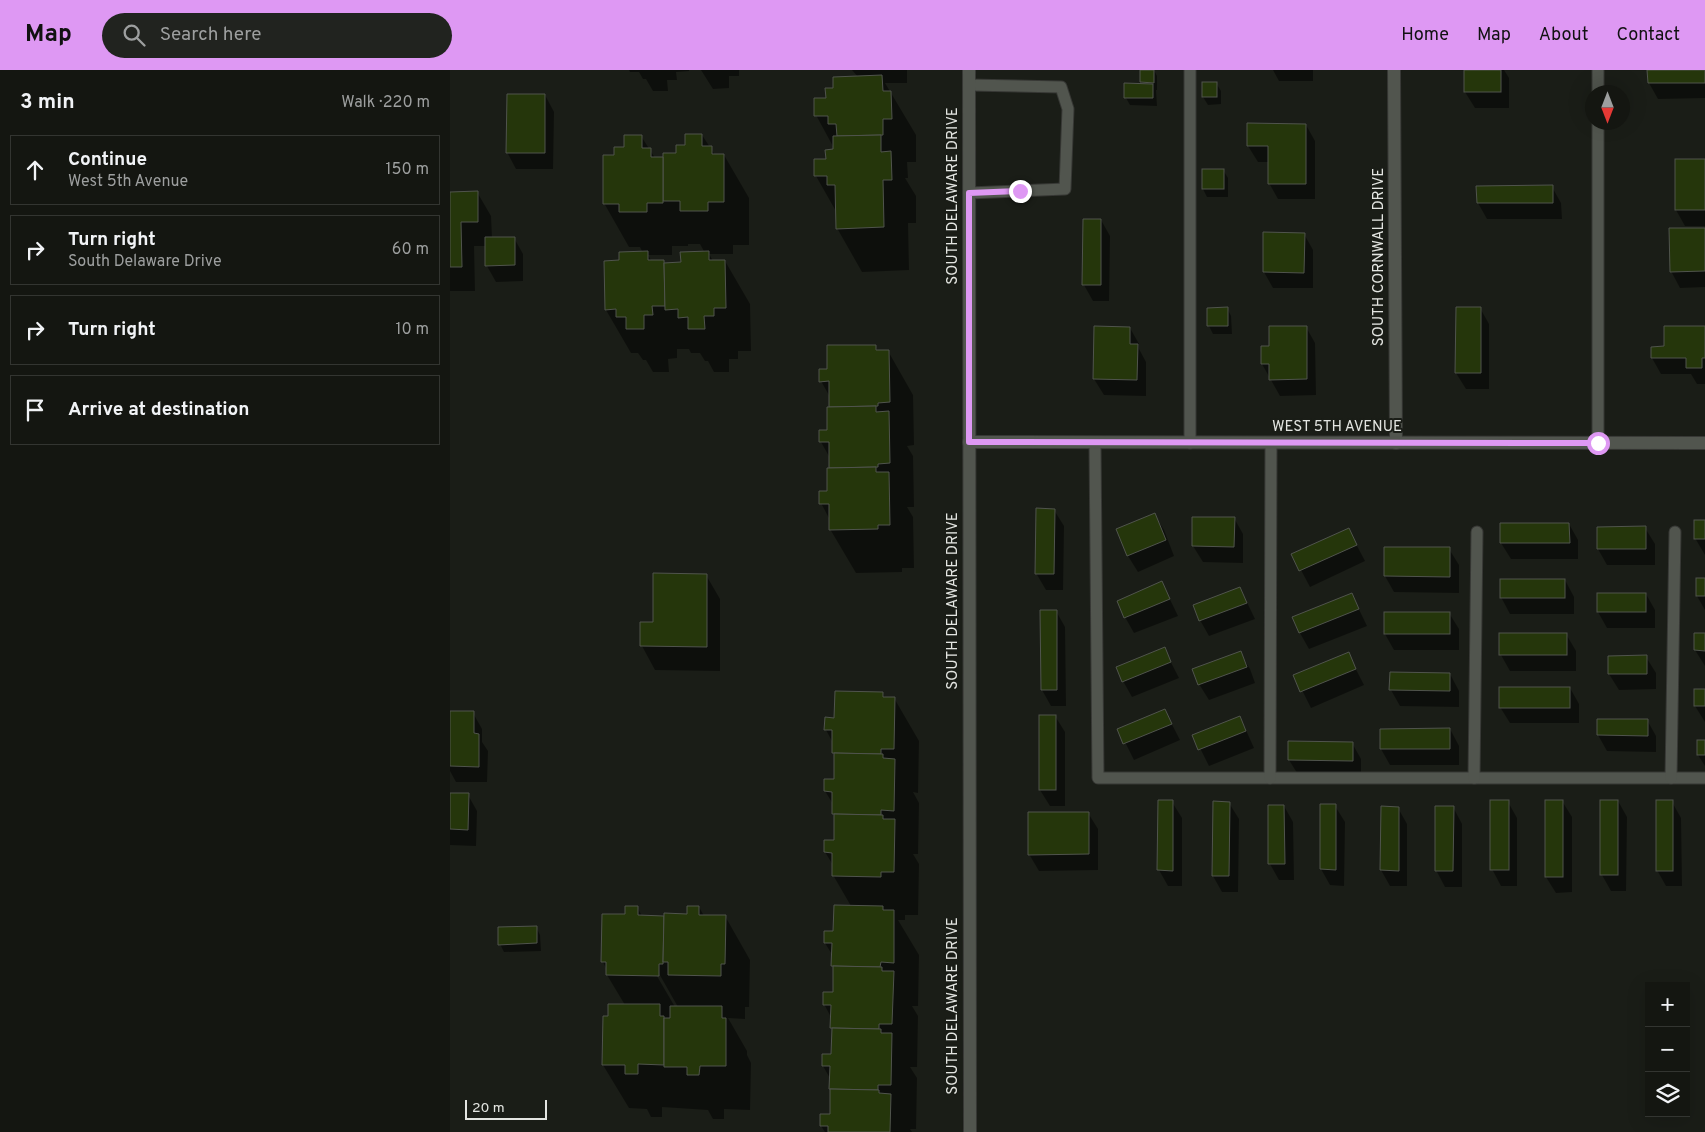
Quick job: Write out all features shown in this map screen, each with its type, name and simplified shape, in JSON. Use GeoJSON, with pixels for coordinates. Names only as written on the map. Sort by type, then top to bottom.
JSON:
{"type":"FeatureCollection","features":[{"type":"Feature","properties":{"kind":"street","name":"SOUTH DELAWARE DRIVE"},"geometry":{"type":"LineString","coordinates":[[969,70],[970,1132]]}},
{"type":"Feature","properties":{"kind":"street","name":"SOUTH CORNWALL DRIVE"},"geometry":{"type":"LineString","coordinates":[[1394,70],[1396,443]]}},
{"type":"Feature","properties":{"kind":"street","name":"WEST 5TH AVENUE"},"geometry":{"type":"LineString","coordinates":[[969,442],[1705,443]]}},
{"type":"Feature","properties":{"kind":"lane"},"geometry":{"type":"LineString","coordinates":[[1190,70],[1190,443]]}},
{"type":"Feature","properties":{"kind":"lane"},"geometry":{"type":"LineString","coordinates":[[1598,70],[1598,85]]}},
{"type":"Feature","properties":{"kind":"lane"},"geometry":{"type":"LineString","coordinates":[[969,85],[1062,86],[1068,109],[1065,189],[969,193]]}},
{"type":"Feature","properties":{"kind":"lane"},"geometry":{"type":"LineString","coordinates":[[1598,130],[1598,443]]}},
{"type":"Feature","properties":{"kind":"lane"},"geometry":{"type":"LineString","coordinates":[[1095,443],[1098,778],[1705,778]]}},
{"type":"Feature","properties":{"kind":"lane"},"geometry":{"type":"LineString","coordinates":[[1270,778],[1271,443]]}},
{"type":"Feature","properties":{"kind":"lane"},"geometry":{"type":"LineString","coordinates":[[1474,778],[1477,532]]}},
{"type":"Feature","properties":{"kind":"lane"},"geometry":{"type":"LineString","coordinates":[[1671,778],[1675,532]]}},
{"type":"Feature","properties":{"kind":"building"},"geometry":{"type":"Polygon","coordinates":[[[1140,70],[1154,70],[1154,83],[1140,82],[1140,70]]]}},
{"type":"Feature","properties":{"kind":"building"},"geometry":{"type":"Polygon","coordinates":[[[1464,70],[1501,70],[1501,92],[1464,92],[1464,70]]]}},
{"type":"Feature","properties":{"kind":"building"},"geometry":{"type":"Polygon","coordinates":[[[1647,70],[1705,70],[1705,83],[1648,83],[1647,70]]]}},
{"type":"Feature","properties":{"kind":"building"},"geometry":{"type":"Polygon","coordinates":[[[882,75],[883,91],[891,91],[892,119],[883,119],[883,135],[837,136],[836,124],[828,124],[828,116],[814,116],[814,98],[826,98],[825,88],[833,88],[833,77],[882,75]]]}},
{"type":"Feature","properties":{"kind":"building"},"geometry":{"type":"Polygon","coordinates":[[[1202,82],[1217,82],[1217,97],[1202,97],[1202,82]]]}},
{"type":"Feature","properties":{"kind":"building"},"geometry":{"type":"Polygon","coordinates":[[[1124,83],[1153,84],[1153,98],[1124,98],[1124,83]]]}},
{"type":"Feature","properties":{"kind":"building"},"geometry":{"type":"Polygon","coordinates":[[[507,94],[545,94],[545,153],[506,153],[507,94]]]}},
{"type":"Feature","properties":{"kind":"building"},"geometry":{"type":"Polygon","coordinates":[[[1247,123],[1306,124],[1306,184],[1268,184],[1268,146],[1247,146],[1247,123]]]}},
{"type":"Feature","properties":{"kind":"building"},"geometry":{"type":"Polygon","coordinates":[[[685,134],[702,134],[702,146],[712,146],[712,154],[724,154],[724,202],[708,202],[708,211],[680,211],[680,201],[663,201],[663,153],[676,153],[676,145],[685,145],[685,134]]]}},
{"type":"Feature","properties":{"kind":"building"},"geometry":{"type":"Polygon","coordinates":[[[624,135],[642,135],[642,148],[651,148],[651,157],[663,157],[663,203],[647,203],[647,212],[619,212],[619,204],[603,204],[603,155],[614,155],[614,147],[624,147],[624,135]]]}},
{"type":"Feature","properties":{"kind":"building"},"geometry":{"type":"Polygon","coordinates":[[[881,135],[881,152],[891,151],[892,180],[883,180],[884,227],[836,229],[835,185],[827,185],[827,176],[814,176],[814,159],[826,159],[825,150],[833,149],[833,136],[881,135]]]}},
{"type":"Feature","properties":{"kind":"building"},"geometry":{"type":"Polygon","coordinates":[[[1675,159],[1705,159],[1705,210],[1675,210],[1675,159]]]}},
{"type":"Feature","properties":{"kind":"building"},"geometry":{"type":"Polygon","coordinates":[[[1202,169],[1224,169],[1224,189],[1202,189],[1202,169]]]}},
{"type":"Feature","properties":{"kind":"building"},"geometry":{"type":"Polygon","coordinates":[[[1553,185],[1553,203],[1477,203],[1476,186],[1553,185]]]}},
{"type":"Feature","properties":{"kind":"building"},"geometry":{"type":"Polygon","coordinates":[[[478,191],[478,222],[461,222],[462,267],[450,267],[450,192],[478,191]]]}},
{"type":"Feature","properties":{"kind":"building"},"geometry":{"type":"Polygon","coordinates":[[[1083,219],[1101,219],[1101,285],[1082,285],[1083,219]]]}},
{"type":"Feature","properties":{"kind":"building"},"geometry":{"type":"Polygon","coordinates":[[[1669,228],[1705,228],[1705,271],[1670,272],[1669,228]]]}},
{"type":"Feature","properties":{"kind":"building"},"geometry":{"type":"Polygon","coordinates":[[[1263,232],[1305,233],[1304,273],[1263,272],[1263,232]]]}},
{"type":"Feature","properties":{"kind":"building"},"geometry":{"type":"Polygon","coordinates":[[[485,237],[515,237],[515,265],[485,266],[485,237]]]}},
{"type":"Feature","properties":{"kind":"building"},"geometry":{"type":"Polygon","coordinates":[[[648,251],[648,260],[664,260],[665,306],[652,306],[653,315],[644,315],[644,329],[626,329],[626,317],[616,317],[616,309],[605,310],[604,261],[619,260],[619,252],[648,251]]]}},
{"type":"Feature","properties":{"kind":"building"},"geometry":{"type":"Polygon","coordinates":[[[709,251],[709,260],[725,260],[726,308],[714,308],[714,316],[704,316],[705,329],[688,329],[688,317],[678,318],[678,309],[665,310],[664,263],[681,262],[680,252],[709,251]]]}},
{"type":"Feature","properties":{"kind":"building"},"geometry":{"type":"Polygon","coordinates":[[[1228,307],[1228,326],[1207,326],[1207,308],[1228,307]]]}},
{"type":"Feature","properties":{"kind":"building"},"geometry":{"type":"Polygon","coordinates":[[[1456,307],[1481,307],[1481,373],[1455,373],[1456,307]]]}},
{"type":"Feature","properties":{"kind":"building"},"geometry":{"type":"Polygon","coordinates":[[[1094,326],[1130,327],[1130,344],[1138,344],[1137,380],[1093,379],[1094,326]]]}},
{"type":"Feature","properties":{"kind":"building"},"geometry":{"type":"Polygon","coordinates":[[[1269,326],[1307,326],[1307,379],[1269,380],[1269,364],[1261,364],[1261,346],[1269,346],[1269,326]]]}},
{"type":"Feature","properties":{"kind":"building"},"geometry":{"type":"Polygon","coordinates":[[[1664,326],[1705,326],[1705,358],[1702,358],[1702,368],[1686,368],[1686,358],[1651,358],[1651,347],[1664,346],[1664,326]]]}},
{"type":"Feature","properties":{"kind":"building"},"geometry":{"type":"Polygon","coordinates":[[[827,345],[876,345],[876,350],[889,350],[890,402],[878,403],[878,406],[829,407],[829,381],[819,382],[819,369],[827,369],[827,345]]]}},
{"type":"Feature","properties":{"kind":"building"},"geometry":{"type":"Polygon","coordinates":[[[876,406],[876,412],[889,411],[890,463],[878,464],[878,467],[829,468],[829,442],[819,442],[819,430],[827,430],[827,407],[876,406]]]}},
{"type":"Feature","properties":{"kind":"building"},"geometry":{"type":"Polygon","coordinates":[[[876,467],[876,472],[889,472],[890,525],[878,525],[878,529],[829,530],[829,504],[819,504],[819,491],[827,491],[827,468],[876,467]]]}},
{"type":"Feature","properties":{"kind":"building"},"geometry":{"type":"Polygon","coordinates":[[[1036,508],[1055,509],[1054,574],[1035,574],[1036,508]]]}},
{"type":"Feature","properties":{"kind":"building"},"geometry":{"type":"Polygon","coordinates":[[[1155,513],[1166,540],[1127,556],[1116,529],[1155,513]]]}},
{"type":"Feature","properties":{"kind":"building"},"geometry":{"type":"Polygon","coordinates":[[[1192,517],[1235,517],[1234,547],[1192,546],[1192,517]]]}},
{"type":"Feature","properties":{"kind":"building"},"geometry":{"type":"Polygon","coordinates":[[[1694,520],[1705,520],[1705,539],[1694,539],[1694,520]]]}},
{"type":"Feature","properties":{"kind":"building"},"geometry":{"type":"Polygon","coordinates":[[[1500,523],[1569,523],[1570,543],[1500,543],[1500,523]]]}},
{"type":"Feature","properties":{"kind":"building"},"geometry":{"type":"Polygon","coordinates":[[[1646,526],[1646,549],[1597,549],[1597,527],[1646,526]]]}},
{"type":"Feature","properties":{"kind":"building"},"geometry":{"type":"Polygon","coordinates":[[[1349,528],[1357,545],[1299,571],[1291,554],[1349,528]]]}},
{"type":"Feature","properties":{"kind":"building"},"geometry":{"type":"Polygon","coordinates":[[[1384,547],[1450,547],[1450,577],[1384,576],[1384,547]]]}},
{"type":"Feature","properties":{"kind":"building"},"geometry":{"type":"Polygon","coordinates":[[[653,573],[707,574],[707,647],[640,646],[640,622],[653,622],[653,573]]]}},
{"type":"Feature","properties":{"kind":"building"},"geometry":{"type":"Polygon","coordinates":[[[1696,578],[1705,578],[1705,596],[1696,596],[1696,578]]]}},
{"type":"Feature","properties":{"kind":"building"},"geometry":{"type":"Polygon","coordinates":[[[1500,579],[1565,579],[1565,598],[1500,598],[1500,579]]]}},
{"type":"Feature","properties":{"kind":"building"},"geometry":{"type":"Polygon","coordinates":[[[1162,581],[1170,599],[1124,618],[1117,601],[1162,581]]]}},
{"type":"Feature","properties":{"kind":"building"},"geometry":{"type":"Polygon","coordinates":[[[1240,587],[1247,603],[1199,621],[1193,605],[1240,587]]]}},
{"type":"Feature","properties":{"kind":"building"},"geometry":{"type":"Polygon","coordinates":[[[1352,593],[1359,609],[1299,633],[1292,617],[1352,593]]]}},
{"type":"Feature","properties":{"kind":"building"},"geometry":{"type":"Polygon","coordinates":[[[1597,593],[1646,593],[1646,612],[1597,612],[1597,593]]]}},
{"type":"Feature","properties":{"kind":"building"},"geometry":{"type":"Polygon","coordinates":[[[1040,610],[1057,610],[1057,690],[1041,690],[1040,610]]]}},
{"type":"Feature","properties":{"kind":"building"},"geometry":{"type":"Polygon","coordinates":[[[1384,612],[1450,612],[1450,634],[1384,634],[1384,612]]]}},
{"type":"Feature","properties":{"kind":"building"},"geometry":{"type":"Polygon","coordinates":[[[1499,633],[1567,633],[1567,655],[1499,655],[1499,633]]]}},
{"type":"Feature","properties":{"kind":"building"},"geometry":{"type":"Polygon","coordinates":[[[1694,633],[1705,633],[1705,651],[1694,650],[1694,633]]]}},
{"type":"Feature","properties":{"kind":"building"},"geometry":{"type":"Polygon","coordinates":[[[1165,647],[1171,662],[1122,682],[1116,667],[1165,647]]]}},
{"type":"Feature","properties":{"kind":"building"},"geometry":{"type":"Polygon","coordinates":[[[1241,651],[1247,667],[1198,685],[1192,669],[1241,651]]]}},
{"type":"Feature","properties":{"kind":"building"},"geometry":{"type":"Polygon","coordinates":[[[1349,652],[1356,669],[1300,692],[1293,675],[1349,652]]]}},
{"type":"Feature","properties":{"kind":"building"},"geometry":{"type":"Polygon","coordinates":[[[1647,655],[1647,674],[1608,674],[1608,656],[1647,655]]]}},
{"type":"Feature","properties":{"kind":"building"},"geometry":{"type":"Polygon","coordinates":[[[1390,672],[1450,673],[1450,691],[1389,690],[1390,672]]]}},
{"type":"Feature","properties":{"kind":"building"},"geometry":{"type":"Polygon","coordinates":[[[1499,687],[1570,687],[1570,708],[1499,708],[1499,687]]]}},
{"type":"Feature","properties":{"kind":"building"},"geometry":{"type":"Polygon","coordinates":[[[1694,689],[1705,689],[1705,706],[1694,706],[1694,689]]]}},
{"type":"Feature","properties":{"kind":"building"},"geometry":{"type":"Polygon","coordinates":[[[835,691],[883,692],[883,697],[895,697],[894,749],[881,749],[881,754],[832,753],[832,730],[824,730],[825,717],[834,718],[835,691]]]}},
{"type":"Feature","properties":{"kind":"building"},"geometry":{"type":"Polygon","coordinates":[[[1165,709],[1172,724],[1123,744],[1117,729],[1165,709]]]}},
{"type":"Feature","properties":{"kind":"building"},"geometry":{"type":"Polygon","coordinates":[[[450,711],[474,711],[474,733],[479,734],[479,767],[450,766],[450,711]]]}},
{"type":"Feature","properties":{"kind":"building"},"geometry":{"type":"Polygon","coordinates":[[[1039,715],[1056,715],[1056,790],[1039,790],[1039,715]]]}},
{"type":"Feature","properties":{"kind":"building"},"geometry":{"type":"Polygon","coordinates":[[[1240,716],[1246,731],[1198,750],[1192,735],[1240,716]]]}},
{"type":"Feature","properties":{"kind":"building"},"geometry":{"type":"Polygon","coordinates":[[[1597,719],[1648,719],[1648,736],[1597,735],[1597,719]]]}},
{"type":"Feature","properties":{"kind":"building"},"geometry":{"type":"Polygon","coordinates":[[[1450,728],[1450,749],[1380,749],[1380,729],[1450,728]]]}},
{"type":"Feature","properties":{"kind":"building"},"geometry":{"type":"Polygon","coordinates":[[[1697,740],[1705,740],[1705,755],[1697,755],[1697,740]]]}},
{"type":"Feature","properties":{"kind":"building"},"geometry":{"type":"Polygon","coordinates":[[[1288,741],[1353,742],[1353,761],[1288,760],[1288,741]]]}},
{"type":"Feature","properties":{"kind":"building"},"geometry":{"type":"Polygon","coordinates":[[[834,753],[883,754],[883,758],[895,759],[894,811],[881,810],[881,815],[832,814],[832,792],[824,791],[824,779],[834,779],[834,753]]]}},
{"type":"Feature","properties":{"kind":"building"},"geometry":{"type":"Polygon","coordinates":[[[450,793],[469,793],[468,830],[450,829],[450,793]]]}},
{"type":"Feature","properties":{"kind":"building"},"geometry":{"type":"Polygon","coordinates":[[[1158,800],[1173,800],[1173,871],[1157,870],[1158,800]]]}},
{"type":"Feature","properties":{"kind":"building"},"geometry":{"type":"Polygon","coordinates":[[[1490,800],[1509,800],[1509,870],[1490,870],[1490,800]]]}},
{"type":"Feature","properties":{"kind":"building"},"geometry":{"type":"Polygon","coordinates":[[[1545,800],[1563,800],[1563,877],[1545,877],[1545,800]]]}},
{"type":"Feature","properties":{"kind":"building"},"geometry":{"type":"Polygon","coordinates":[[[1600,800],[1618,800],[1618,875],[1600,875],[1600,800]]]}},
{"type":"Feature","properties":{"kind":"building"},"geometry":{"type":"Polygon","coordinates":[[[1656,800],[1673,800],[1673,871],[1656,871],[1656,800]]]}},
{"type":"Feature","properties":{"kind":"building"},"geometry":{"type":"Polygon","coordinates":[[[1213,801],[1230,802],[1229,876],[1212,876],[1213,801]]]}},
{"type":"Feature","properties":{"kind":"building"},"geometry":{"type":"Polygon","coordinates":[[[1320,804],[1336,804],[1336,870],[1320,869],[1320,804]]]}},
{"type":"Feature","properties":{"kind":"building"},"geometry":{"type":"Polygon","coordinates":[[[1268,805],[1284,805],[1285,864],[1268,864],[1268,805]]]}},
{"type":"Feature","properties":{"kind":"building"},"geometry":{"type":"Polygon","coordinates":[[[1381,806],[1399,807],[1399,871],[1380,870],[1381,806]]]}},
{"type":"Feature","properties":{"kind":"building"},"geometry":{"type":"Polygon","coordinates":[[[1435,806],[1454,806],[1453,871],[1435,871],[1435,806]]]}},
{"type":"Feature","properties":{"kind":"building"},"geometry":{"type":"Polygon","coordinates":[[[1028,812],[1089,812],[1089,854],[1028,855],[1028,812]]]}},
{"type":"Feature","properties":{"kind":"building"},"geometry":{"type":"Polygon","coordinates":[[[834,814],[883,815],[883,819],[895,819],[894,872],[881,872],[881,877],[832,876],[832,853],[824,852],[824,840],[834,840],[834,814]]]}},
{"type":"Feature","properties":{"kind":"building"},"geometry":{"type":"Polygon","coordinates":[[[834,905],[883,906],[883,910],[894,910],[894,963],[881,962],[880,967],[831,966],[832,943],[824,943],[824,931],[833,931],[834,905]]]}},
{"type":"Feature","properties":{"kind":"building"},"geometry":{"type":"Polygon","coordinates":[[[625,906],[638,906],[638,915],[664,916],[663,964],[659,964],[659,976],[606,975],[606,962],[601,962],[602,914],[625,914],[625,906]]]}},
{"type":"Feature","properties":{"kind":"building"},"geometry":{"type":"Polygon","coordinates":[[[687,906],[699,906],[699,915],[726,915],[725,964],[721,964],[721,976],[668,975],[668,962],[663,962],[664,913],[687,914],[687,906]]]}},
{"type":"Feature","properties":{"kind":"building"},"geometry":{"type":"Polygon","coordinates":[[[537,926],[537,943],[498,945],[498,927],[537,926]]]}},
{"type":"Feature","properties":{"kind":"building"},"geometry":{"type":"Polygon","coordinates":[[[833,966],[882,967],[882,971],[894,971],[892,1024],[879,1024],[879,1029],[830,1028],[831,1005],[823,1005],[823,992],[833,992],[833,966]]]}},
{"type":"Feature","properties":{"kind":"building"},"geometry":{"type":"Polygon","coordinates":[[[608,1004],[660,1004],[660,1016],[664,1016],[664,1065],[638,1064],[638,1074],[625,1074],[625,1065],[602,1065],[603,1016],[608,1016],[608,1004]]]}},
{"type":"Feature","properties":{"kind":"building"},"geometry":{"type":"Polygon","coordinates":[[[670,1006],[722,1006],[722,1018],[726,1018],[726,1066],[700,1066],[699,1075],[687,1075],[687,1067],[664,1067],[664,1018],[670,1018],[670,1006]]]}},
{"type":"Feature","properties":{"kind":"building"},"geometry":{"type":"Polygon","coordinates":[[[832,1028],[881,1029],[881,1033],[892,1033],[891,1085],[878,1085],[878,1090],[829,1089],[830,1066],[822,1066],[822,1054],[831,1054],[832,1028]]]}},
{"type":"Feature","properties":{"kind":"building"},"geometry":{"type":"Polygon","coordinates":[[[830,1089],[879,1090],[879,1093],[891,1094],[890,1132],[828,1132],[828,1126],[820,1126],[820,1114],[830,1114],[830,1089]]]}},
{"type":"Feature","properties":{"kind":"route"},"geometry":{"type":"LineString","coordinates":[[1020,191],[969,193],[969,442],[1598,443]]}}]}
